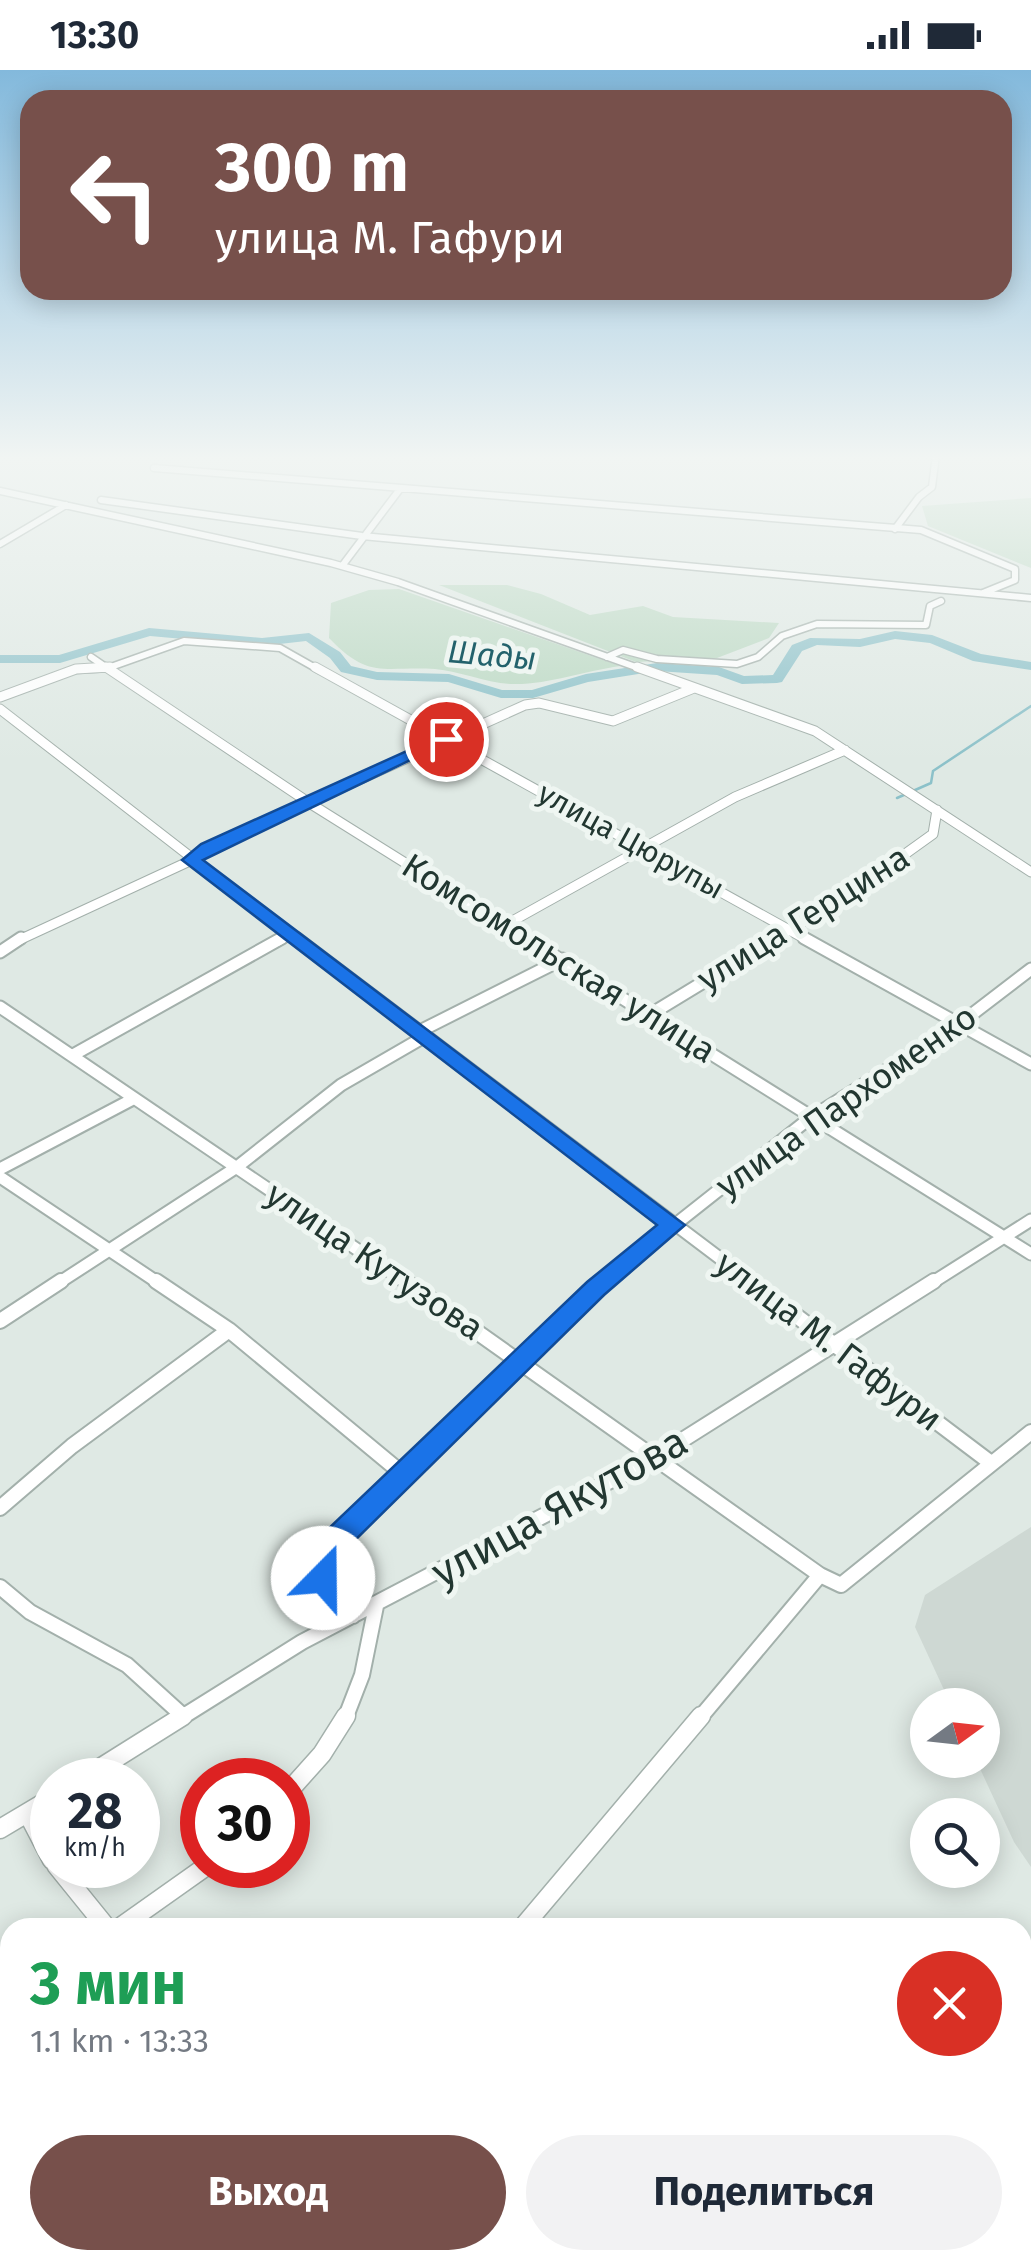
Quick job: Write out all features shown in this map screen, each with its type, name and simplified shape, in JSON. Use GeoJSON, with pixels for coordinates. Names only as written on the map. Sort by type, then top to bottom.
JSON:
{"type":"FeatureCollection","features":[{"type":"Feature","properties":{"kind":"street"},"geometry":{"type":"LineString","coordinates":[[304,558],[342,566],[815,731],[1031,872]]}},
{"type":"Feature","properties":{"kind":"street"},"geometry":{"type":"LineString","coordinates":[[342,566],[348,558]]}},
{"type":"Feature","properties":{"kind":"street"},"geometry":{"type":"LineString","coordinates":[[592,558],[1031,598]]}},
{"type":"Feature","properties":{"kind":"street"},"geometry":{"type":"LineString","coordinates":[[980,594],[1015,580],[1014,570],[985,558]]}},
{"type":"Feature","properties":{"kind":"street"},"geometry":{"type":"LineString","coordinates":[[608,657],[623,650],[658,659],[737,664],[758,657],[782,636],[817,624],[926,625],[930,606],[941,602]]}},
{"type":"Feature","properties":{"kind":"street","name":"улица Цюрупы"},"geometry":{"type":"LineString","coordinates":[[0,697],[76,669],[108,668],[184,641],[280,648],[1031,1064]]}},
{"type":"Feature","properties":{"kind":"street","name":"Комсомольская улица"},"geometry":{"type":"LineString","coordinates":[[91,657],[311,804],[1031,1254]]}},
{"type":"Feature","properties":{"kind":"street"},"geometry":{"type":"LineString","coordinates":[[0,952],[28,934],[192,860],[208,848],[525,704],[539,702],[613,722],[694,688]]}},
{"type":"Feature","properties":{"kind":"street","name":"улица М. Гафури"},"geometry":{"type":"LineString","coordinates":[[0,709],[192,860],[992,1464]]}},
{"type":"Feature","properties":{"kind":"street"},"geometry":{"type":"LineString","coordinates":[[506,924],[735,797],[845,750]]}},
{"type":"Feature","properties":{"kind":"street","name":"улица Герцина"},"geometry":{"type":"LineString","coordinates":[[651,1014],[848,895],[933,834],[936,810]]}},
{"type":"Feature","properties":{"kind":"street"},"geometry":{"type":"LineString","coordinates":[[73,1055],[290,934]]}},
{"type":"Feature","properties":{"kind":"street"},"geometry":{"type":"LineString","coordinates":[[0,1321],[237,1166],[341,1085],[421,1034],[563,959]]}},
{"type":"Feature","properties":{"kind":"street","name":"улица Пархоменко"},"geometry":{"type":"LineString","coordinates":[[353,1616],[323,1578],[319,1561],[595,1288],[810,1118],[958,1025],[1031,969]]}},
{"type":"Feature","properties":{"kind":"street","name":"улица Кутузова"},"geometry":{"type":"LineString","coordinates":[[0,1006],[522,1361],[820,1575]]}},
{"type":"Feature","properties":{"kind":"street"},"geometry":{"type":"LineString","coordinates":[[0,1169],[133,1099]]}},
{"type":"Feature","properties":{"kind":"street"},"geometry":{"type":"LineString","coordinates":[[0,1177],[229,1330],[404,1475]]}},
{"type":"Feature","properties":{"kind":"street","name":"улица Якутова"},"geometry":{"type":"LineString","coordinates":[[114,1758],[181,1714],[353,1616],[654,1458],[1031,1220]]}},
{"type":"Feature","properties":{"kind":"street"},"geometry":{"type":"LineString","coordinates":[[0,1508],[72,1446],[229,1330]]}},
{"type":"Feature","properties":{"kind":"street"},"geometry":{"type":"LineString","coordinates":[[530,1918],[820,1575],[841,1586],[1031,1432]]}},
{"type":"Feature","properties":{"kind":"street"},"geometry":{"type":"LineString","coordinates":[[0,1587],[30,1612],[128,1665],[181,1714]]}},
{"type":"Feature","properties":{"kind":"street"},"geometry":{"type":"LineString","coordinates":[[310,1771],[342,1721],[362,1679],[368,1628],[376,1606]]}},
{"type":"Feature","properties":{"kind":"street"},"geometry":{"type":"LineString","coordinates":[[0,1829],[28,1814],[30,1818]]}},
{"type":"Feature","properties":{"kind":"street"},"geometry":{"type":"LineString","coordinates":[[133,1918],[180,1885]]}},
{"type":"Feature","properties":{"kind":"street"},"geometry":{"type":"LineString","coordinates":[[74,1888],[98,1918]]}},
{"type":"Feature","properties":{"kind":"shaded area"},"geometry":{"type":"Polygon","coordinates":[[[1031,1527],[1031,1867],[1000,1812],[1000,1798],[994,1798],[984,1778],[1000,1778],[1000,1688],[943,1688],[915,1627],[925,1595],[1031,1527]]]}},
{"type":"Feature","properties":{"kind":"green space"},"geometry":{"type":"Polygon","coordinates":[[[1005,558],[1031,558],[1031,568],[1005,558]]]}},
{"type":"Feature","properties":{"kind":"green space"},"geometry":{"type":"Polygon","coordinates":[[[439,585],[507,585],[541,594],[590,615],[643,606],[673,617],[779,623],[769,638],[717,658],[636,662],[439,585]]]}},
{"type":"Feature","properties":{"kind":"green space"},"geometry":{"type":"Polygon","coordinates":[[[399,589],[620,666],[539,682],[502,683],[444,670],[377,668],[355,660],[329,638],[331,603],[369,590],[399,589]]]}},
{"type":"Feature","properties":{"kind":"waterway","name":"Шады"},"geometry":{"type":"LineString","coordinates":[[0,659],[60,659],[149,632],[262,642],[309,637],[335,655],[346,669],[377,676],[449,678],[501,694],[533,694],[586,678],[657,667],[719,671],[742,680],[777,679],[797,648],[815,641],[860,643],[895,635],[932,639],[978,658],[1031,666]]}},
{"type":"Feature","properties":{"kind":"waterway"},"geometry":{"type":"LineString","coordinates":[[897,798],[931,783],[933,771],[1031,706]]}},
{"type":"Feature","properties":{"kind":"route"},"geometry":{"type":"LineString","coordinates":[[323,1578],[319,1561],[335,1541],[595,1288],[674,1225],[192,860],[208,848],[446,739]]}}]}
